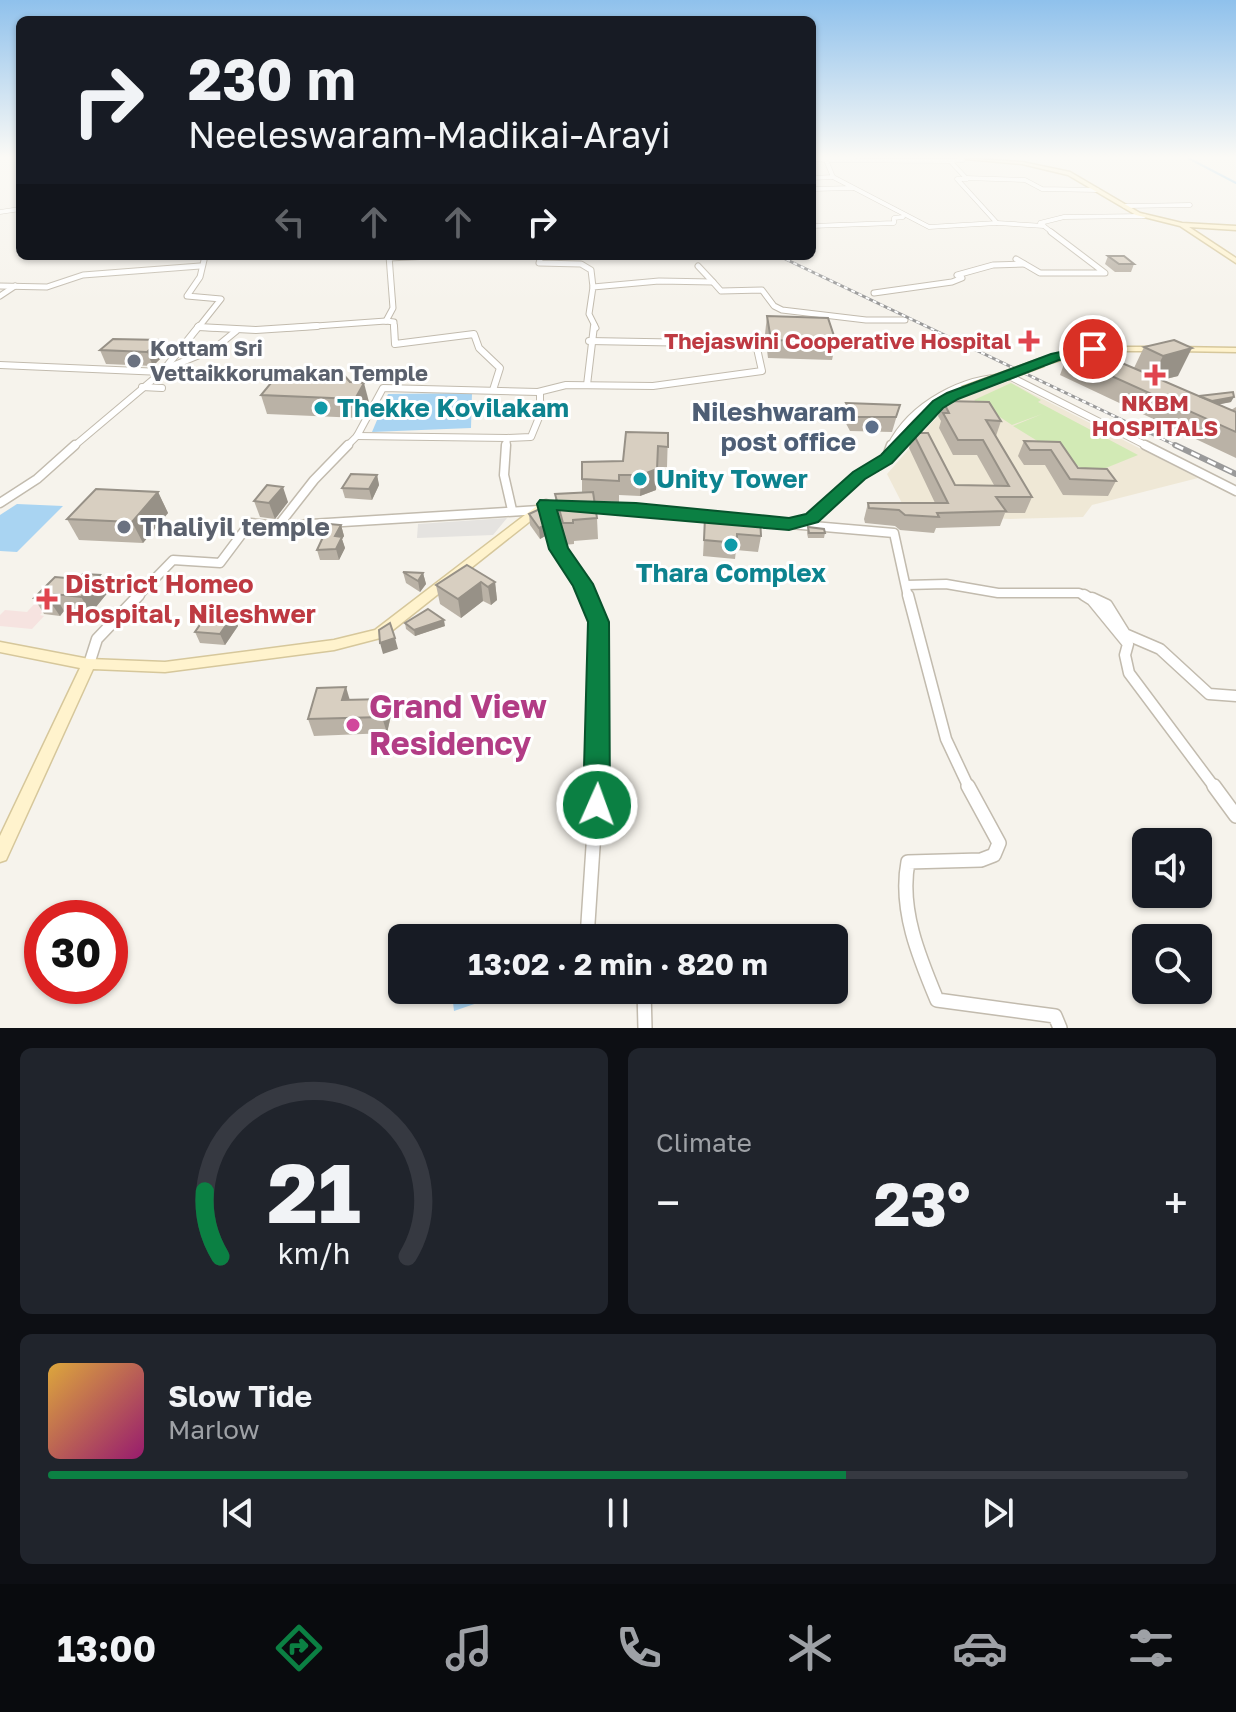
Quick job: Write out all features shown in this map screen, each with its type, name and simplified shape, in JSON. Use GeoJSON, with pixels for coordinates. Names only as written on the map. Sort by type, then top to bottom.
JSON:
{"type":"FeatureCollection","features":[{"type":"Feature","properties":{"kind":"main road"},"geometry":{"type":"LineString","coordinates":[[1125,206],[1144,216],[1182,225],[1236,228]]}},
{"type":"Feature","properties":{"kind":"main road"},"geometry":{"type":"LineString","coordinates":[[1182,225],[1236,261]]}},
{"type":"Feature","properties":{"kind":"main road"},"geometry":{"type":"LineString","coordinates":[[0,647],[89,664],[171,667],[334,645],[379,634],[543,507],[636,509],[789,524],[812,518],[859,476],[886,459],[938,405],[963,391],[1043,362],[1093,349],[1236,350]]}},
{"type":"Feature","properties":{"kind":"main road"},"geometry":{"type":"LineString","coordinates":[[0,854],[89,664]]}},
{"type":"Feature","properties":{"kind":"street"},"geometry":{"type":"LineString","coordinates":[[885,206],[934,228],[997,223],[1045,226]]}},
{"type":"Feature","properties":{"kind":"street"},"geometry":{"type":"LineString","coordinates":[[982,206],[997,223]]}},
{"type":"Feature","properties":{"kind":"street"},"geometry":{"type":"LineString","coordinates":[[1016,259],[1040,273],[1105,273],[1040,223],[1064,217],[1144,216]]}},
{"type":"Feature","properties":{"kind":"street"},"geometry":{"type":"LineString","coordinates":[[816,226],[894,223],[894,218],[904,217]]}},
{"type":"Feature","properties":{"kind":"street"},"geometry":{"type":"LineString","coordinates":[[164,371],[221,299],[187,296],[200,277],[203,260]]}},
{"type":"Feature","properties":{"kind":"street"},"geometry":{"type":"LineString","coordinates":[[386,321],[393,308],[389,260]]}},
{"type":"Feature","properties":{"kind":"street"},"geometry":{"type":"LineString","coordinates":[[540,260],[539,263],[544,264],[584,265],[591,270],[593,287],[588,304],[590,322],[596,328],[589,341],[590,379],[587,385]]}},
{"type":"Feature","properties":{"kind":"street"},"geometry":{"type":"LineString","coordinates":[[874,293],[952,282],[962,278],[957,275],[966,270],[1027,264]]}},
{"type":"Feature","properties":{"kind":"street"},"geometry":{"type":"LineString","coordinates":[[0,286],[47,287],[83,275],[200,266]]}},
{"type":"Feature","properties":{"kind":"street"},"geometry":{"type":"LineString","coordinates":[[698,266],[721,291],[762,290],[774,306],[782,310],[866,320],[905,320]]}},
{"type":"Feature","properties":{"kind":"street"},"geometry":{"type":"LineString","coordinates":[[593,287],[650,281],[713,282]]}},
{"type":"Feature","properties":{"kind":"street"},"geometry":{"type":"LineString","coordinates":[[0,296],[16,285]]}},
{"type":"Feature","properties":{"kind":"street"},"geometry":{"type":"LineString","coordinates":[[198,327],[243,329],[386,321],[394,322],[395,344],[474,334],[479,348],[500,368],[493,390]]}},
{"type":"Feature","properties":{"kind":"street"},"geometry":{"type":"LineString","coordinates":[[0,503],[76,447],[141,387],[164,371],[214,349],[227,335],[243,329]]}},
{"type":"Feature","properties":{"kind":"street"},"geometry":{"type":"LineString","coordinates":[[538,392],[566,385],[653,386],[762,371],[756,344],[589,341]]}},
{"type":"Feature","properties":{"kind":"street"},"geometry":{"type":"LineString","coordinates":[[0,365],[164,371]]}},
{"type":"Feature","properties":{"kind":"street"},"geometry":{"type":"LineString","coordinates":[[886,459],[889,446],[934,398],[998,374],[1011,377],[1236,491]]}},
{"type":"Feature","properties":{"kind":"street"},"geometry":{"type":"LineString","coordinates":[[141,387],[162,388]]}},
{"type":"Feature","properties":{"kind":"street"},"geometry":{"type":"LineString","coordinates":[[278,526],[314,480],[357,436],[383,388],[543,392],[531,437],[357,436]]}},
{"type":"Feature","properties":{"kind":"street"},"geometry":{"type":"LineString","coordinates":[[507,438],[504,475],[512,510]]}},
{"type":"Feature","properties":{"kind":"street"},"geometry":{"type":"LineString","coordinates":[[89,664],[97,639],[173,560],[220,563],[250,523],[278,526],[543,507],[558,549],[583,584],[599,622],[596,831],[588,924]]}},
{"type":"Feature","properties":{"kind":"street"},"geometry":{"type":"LineString","coordinates":[[789,524],[894,533],[920,650],[932,678],[946,739],[980,813],[999,843],[994,855],[981,860],[908,862],[903,877],[923,971],[937,1000],[1055,1016],[1060,1028]]}},
{"type":"Feature","properties":{"kind":"street"},"geometry":{"type":"LineString","coordinates":[[906,585],[946,584],[998,593],[1083,595],[1107,605],[1125,634],[1160,649],[1209,694],[1236,696]]}},
{"type":"Feature","properties":{"kind":"street"},"geometry":{"type":"LineString","coordinates":[[1083,595],[1092,600],[1128,644],[1125,655],[1129,673],[1236,816]]}},
{"type":"Feature","properties":{"kind":"street"},"geometry":{"type":"LineString","coordinates":[[644,1004],[645,1028]]}},
{"type":"Feature","properties":{"kind":"shaded area"},"geometry":{"type":"Polygon","coordinates":[[[1009,381],[1198,478],[1092,505],[1083,517],[1010,519],[907,513],[887,474],[941,412],[959,399],[1009,381]]]}},
{"type":"Feature","properties":{"kind":"shaded area"},"geometry":{"type":"Polygon","coordinates":[[[507,518],[493,535],[417,538],[418,524],[507,518]]]}},
{"type":"Feature","properties":{"kind":"shaded area","name":"District Homeo Hospital, Nileshwer"},"geometry":{"type":"Polygon","coordinates":[[[50,587],[65,589],[40,615],[44,616],[32,629],[0,626],[0,615],[5,610],[27,612],[50,587]]]}},
{"type":"Feature","properties":{"kind":"green space"},"geometry":{"type":"Polygon","coordinates":[[[1011,383],[1041,400],[1038,402],[1138,455],[1091,474],[1013,426],[1042,414],[1012,425],[974,400],[1011,383]]]}},
{"type":"Feature","properties":{"kind":"water"},"geometry":{"type":"Polygon","coordinates":[[[472,393],[471,428],[372,432],[388,394],[472,393]]]}},
{"type":"Feature","properties":{"kind":"water"},"geometry":{"type":"Polygon","coordinates":[[[17,504],[63,506],[17,552],[0,551],[0,515],[17,504]]]}},
{"type":"Feature","properties":{"kind":"water"},"geometry":{"type":"Polygon","coordinates":[[[453,1004],[474,1004],[454,1011],[453,1004]]]}},
{"type":"Feature","properties":{"kind":"building"},"geometry":{"type":"Polygon","coordinates":[[[1108,256],[1124,256],[1134,264],[1119,264],[1108,256]]]}},
{"type":"Feature","properties":{"kind":"building"},"geometry":{"type":"Polygon","coordinates":[[[767,316],[828,318],[836,342],[771,340],[767,316]]]}},
{"type":"Feature","properties":{"kind":"building"},"geometry":{"type":"Polygon","coordinates":[[[113,339],[160,340],[147,352],[100,350],[113,339]]]}},
{"type":"Feature","properties":{"kind":"building"},"geometry":{"type":"Polygon","coordinates":[[[1174,340],[1192,348],[1163,356],[1144,347],[1174,340]]]}},
{"type":"Feature","properties":{"kind":"building"},"geometry":{"type":"Polygon","coordinates":[[[1087,348],[1236,412],[1236,432],[1067,356],[1087,348]]]}},
{"type":"Feature","properties":{"kind":"building"},"geometry":{"type":"Polygon","coordinates":[[[280,372],[343,374],[350,382],[364,383],[355,399],[261,395],[280,372]]]}},
{"type":"Feature","properties":{"kind":"building"},"geometry":{"type":"Polygon","coordinates":[[[1233,392],[1234,397],[1212,401],[1199,396],[1233,392]]]}},
{"type":"Feature","properties":{"kind":"building"},"geometry":{"type":"Polygon","coordinates":[[[943,401],[989,402],[1001,421],[986,420],[1032,497],[996,497],[1006,511],[937,513],[939,517],[869,508],[868,503],[948,503],[913,433],[928,433],[955,485],[1009,486],[983,440],[958,440],[943,413],[949,413],[943,401]]]}},
{"type":"Feature","properties":{"kind":"building"},"geometry":{"type":"Polygon","coordinates":[[[846,403],[900,405],[896,417],[853,417],[846,403]]]}},
{"type":"Feature","properties":{"kind":"building"},"geometry":{"type":"Polygon","coordinates":[[[626,432],[668,433],[668,447],[658,446],[657,469],[641,475],[619,475],[619,481],[582,479],[582,462],[623,461],[626,432]]]}},
{"type":"Feature","properties":{"kind":"building"},"geometry":{"type":"Polygon","coordinates":[[[1024,441],[1060,442],[1078,468],[1107,469],[1116,481],[1070,479],[1051,450],[1030,450],[1024,441]]]}},
{"type":"Feature","properties":{"kind":"building"},"geometry":{"type":"Polygon","coordinates":[[[351,474],[377,475],[369,489],[342,488],[351,474]]]}},
{"type":"Feature","properties":{"kind":"building"},"geometry":{"type":"Polygon","coordinates":[[[267,485],[283,487],[269,503],[254,501],[267,485]]]}},
{"type":"Feature","properties":{"kind":"building"},"geometry":{"type":"Polygon","coordinates":[[[96,489],[158,492],[132,522],[67,519],[96,489]]]}},
{"type":"Feature","properties":{"kind":"building"},"geometry":{"type":"Polygon","coordinates":[[[593,492],[597,518],[563,523],[555,494],[593,492]]]}},
{"type":"Feature","properties":{"kind":"building"},"geometry":{"type":"Polygon","coordinates":[[[542,508],[546,525],[539,528],[529,514],[542,508]]]}},
{"type":"Feature","properties":{"kind":"building"},"geometry":{"type":"Polygon","coordinates":[[[708,513],[719,514],[719,519],[760,518],[761,536],[737,534],[737,543],[704,540],[708,513]]]}},
{"type":"Feature","properties":{"kind":"building"},"geometry":{"type":"Polygon","coordinates":[[[329,524],[341,525],[335,536],[342,537],[336,549],[317,550],[329,524]]]}},
{"type":"Feature","properties":{"kind":"building"},"geometry":{"type":"Polygon","coordinates":[[[808,527],[824,529],[825,533],[809,533],[808,527]]]}},
{"type":"Feature","properties":{"kind":"building"},"geometry":{"type":"Polygon","coordinates":[[[467,565],[495,582],[488,587],[481,582],[458,599],[436,585],[467,565]]]}},
{"type":"Feature","properties":{"kind":"building"},"geometry":{"type":"Polygon","coordinates":[[[403,572],[423,573],[418,581],[403,572]]]}},
{"type":"Feature","properties":{"kind":"building"},"geometry":{"type":"Polygon","coordinates":[[[83,574],[100,575],[81,597],[54,594],[49,600],[34,598],[55,577],[78,579],[83,574]]]}},
{"type":"Feature","properties":{"kind":"building"},"geometry":{"type":"Polygon","coordinates":[[[428,609],[444,620],[414,630],[405,623],[428,609]]]}},
{"type":"Feature","properties":{"kind":"building"},"geometry":{"type":"Polygon","coordinates":[[[208,613],[233,615],[220,634],[195,632],[208,613]]]}},
{"type":"Feature","properties":{"kind":"building"},"geometry":{"type":"Polygon","coordinates":[[[390,623],[395,638],[380,643],[379,630],[390,623]]]}},
{"type":"Feature","properties":{"kind":"building"},"geometry":{"type":"Polygon","coordinates":[[[346,687],[342,700],[386,699],[382,717],[308,719],[317,688],[346,687]]]}},
{"type":"Feature","properties":{"kind":"railway"},"geometry":{"type":"LineString","coordinates":[[787,260],[1179,447]]}},
{"type":"Feature","properties":{"kind":"railway"},"geometry":{"type":"LineString","coordinates":[[1175,445],[1236,474]]}},
{"type":"Feature","properties":{"kind":"place","name":"Thejaswini Cooperative Hospital"},"geometry":{"type":"Point","coordinates":[1029,341]}},
{"type":"Feature","properties":{"kind":"place","name":"Kottam Sri Vettaikkorumakan Temple"},"geometry":{"type":"Point","coordinates":[134,361]}},
{"type":"Feature","properties":{"kind":"place","name":"NKBM HOSPITALS"},"geometry":{"type":"Point","coordinates":[1155,375]}},
{"type":"Feature","properties":{"kind":"place","name":"Thekke Kovilakam"},"geometry":{"type":"Point","coordinates":[321,408]}},
{"type":"Feature","properties":{"kind":"place","name":"Nileshwaram post office"},"geometry":{"type":"Point","coordinates":[872,427]}},
{"type":"Feature","properties":{"kind":"place","name":"Unity Tower"},"geometry":{"type":"Point","coordinates":[640,479]}},
{"type":"Feature","properties":{"kind":"place","name":"Thaliyil temple"},"geometry":{"type":"Point","coordinates":[124,527]}},
{"type":"Feature","properties":{"kind":"place","name":"Thara Complex"},"geometry":{"type":"Point","coordinates":[731,545]}},
{"type":"Feature","properties":{"kind":"place","name":"District Homeo Hospital, Nileshwer"},"geometry":{"type":"Point","coordinates":[47,599]}},
{"type":"Feature","properties":{"kind":"place","name":"Grand View Residency"},"geometry":{"type":"Point","coordinates":[353,725]}},
{"type":"Feature","properties":{"kind":"route"},"geometry":{"type":"LineString","coordinates":[[597,805],[599,622],[583,584],[565,554],[558,549],[546,504],[590,505],[766,523],[789,524],[812,518],[859,476],[886,459],[938,405],[963,391],[1066,353],[1093,349]]}}]}
